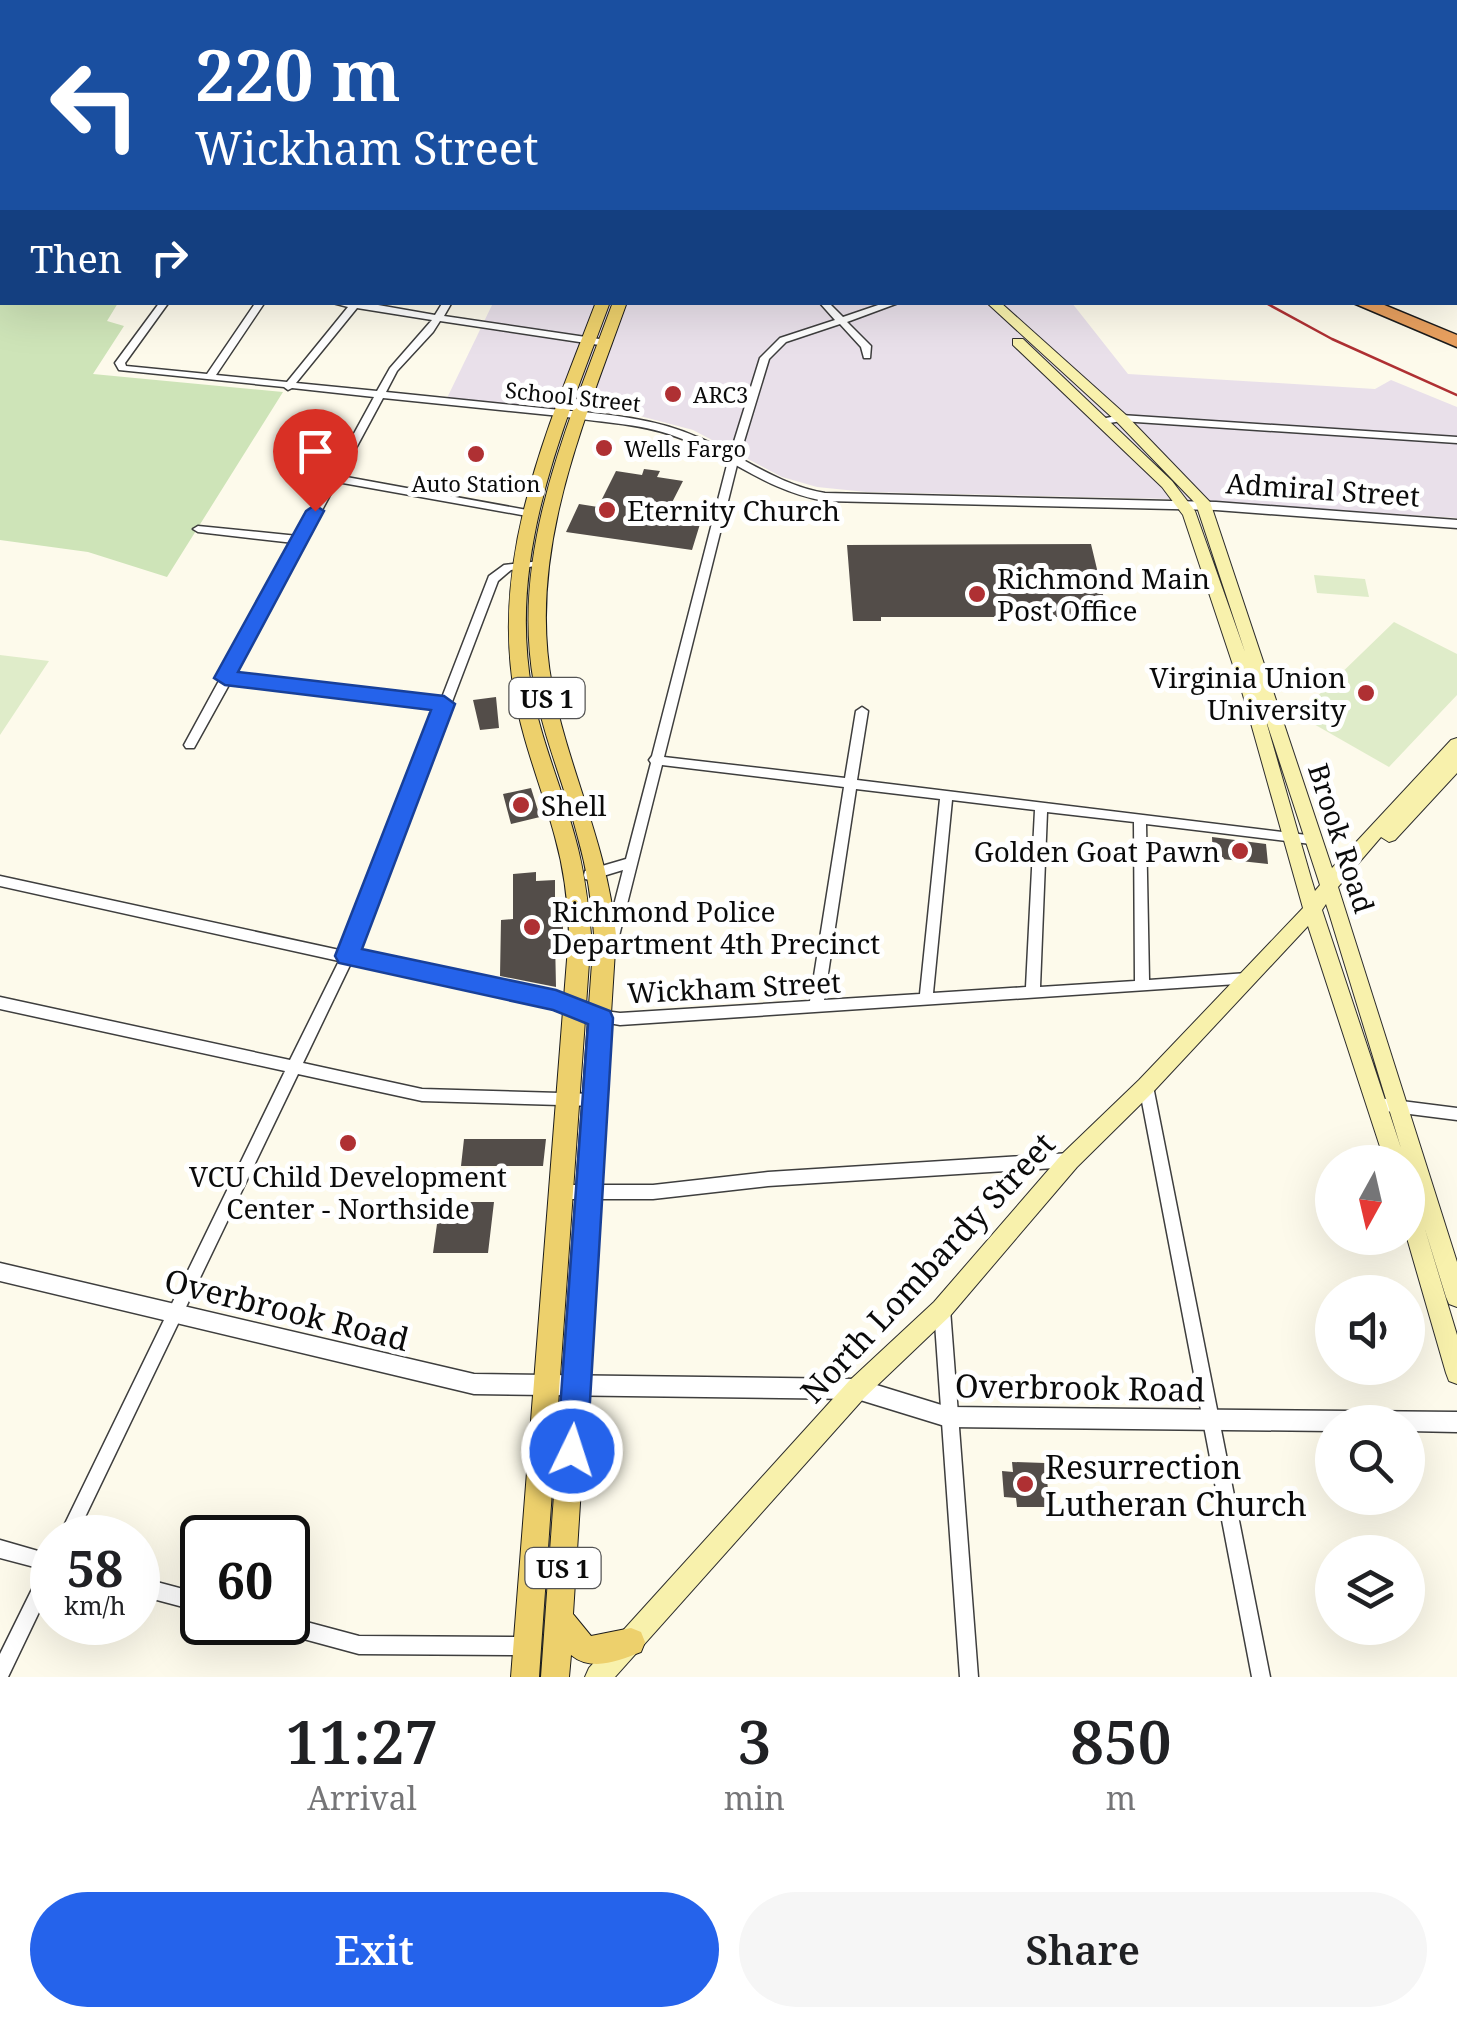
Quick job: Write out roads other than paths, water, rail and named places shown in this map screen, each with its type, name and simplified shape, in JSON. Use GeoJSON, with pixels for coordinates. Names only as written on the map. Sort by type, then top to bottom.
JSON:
{"type":"FeatureCollection","features":[{"type":"Feature","properties":{"kind":"highway"},"geometry":{"type":"LineString","coordinates":[[1367,305],[1457,341]]}},
{"type":"Feature","properties":{"kind":"highway"},"geometry":{"type":"LineString","coordinates":[[1396,305],[1457,330]]}},
{"type":"Feature","properties":{"kind":"main road","name":"US 1"},"geometry":{"type":"LineString","coordinates":[[597,342],[603,305]]}},
{"type":"Feature","properties":{"kind":"main road","name":"US 1"},"geometry":{"type":"LineString","coordinates":[[555,1677],[604,966],[599,873],[544,686],[527,564],[527,512],[597,342],[618,305]]}},
{"type":"Feature","properties":{"kind":"main road","name":"Brook Road"},"geometry":{"type":"LineString","coordinates":[[979,305],[1104,421],[1186,506],[1251,695],[1289,836],[1323,898]]}},
{"type":"Feature","properties":{"kind":"main road","name":"Brook Road"},"geometry":{"type":"LineString","coordinates":[[995,305],[1122,418],[1191,486],[1205,506],[1311,839],[1323,898],[1387,1106],[1457,1297]]}},
{"type":"Feature","properties":{"kind":"main road","name":"US 1"},"geometry":{"type":"LineString","coordinates":[[525,1677],[580,934],[576,877],[567,831],[537,746],[523,690],[515,618],[527,564],[550,500],[570,414]]}},
{"type":"Feature","properties":{"kind":"main road","name":"North Lombardy Street"},"geometry":{"type":"LineString","coordinates":[[1323,898],[1457,744]]}},
{"type":"Feature","properties":{"kind":"main road","name":"North Lombardy Street"},"geometry":{"type":"LineString","coordinates":[[598,1677],[856,1388],[942,1308],[1070,1160],[1457,762]]}},
{"type":"Feature","properties":{"kind":"main road","name":"Brook Road"},"geometry":{"type":"LineString","coordinates":[[1387,1106],[1393,1145]]}},
{"type":"Feature","properties":{"kind":"main road"},"geometry":{"type":"LineString","coordinates":[[1422,1255],[1457,1373]]}},
{"type":"Feature","properties":{"kind":"main road"},"geometry":{"type":"LineString","coordinates":[[559,1619],[584,1648],[599,1651],[630,1642]]}},
{"type":"Feature","properties":{"kind":"street","name":"School Street"},"geometry":{"type":"LineString","coordinates":[[163,305],[120,363],[122,368],[570,414],[669,430],[782,487],[826,497],[1186,506]]}},
{"type":"Feature","properties":{"kind":"street"},"geometry":{"type":"LineString","coordinates":[[210,378],[259,305]]}},
{"type":"Feature","properties":{"kind":"street"},"geometry":{"type":"LineString","coordinates":[[288,387],[355,305]]}},
{"type":"Feature","properties":{"kind":"street"},"geometry":{"type":"LineString","coordinates":[[362,305],[597,342]]}},
{"type":"Feature","properties":{"kind":"street"},"geometry":{"type":"LineString","coordinates":[[190,745],[378,395],[401,359],[446,305]]}},
{"type":"Feature","properties":{"kind":"street"},"geometry":{"type":"LineString","coordinates":[[827,305],[866,346],[867,356]]}},
{"type":"Feature","properties":{"kind":"street"},"geometry":{"type":"LineString","coordinates":[[604,966],[733,461],[770,350],[793,336],[887,305]]}},
{"type":"Feature","properties":{"kind":"street"},"geometry":{"type":"LineString","coordinates":[[1104,421],[1122,418],[1457,440]]}},
{"type":"Feature","properties":{"kind":"street"},"geometry":{"type":"LineString","coordinates":[[1441,439],[1457,452]]}},
{"type":"Feature","properties":{"kind":"street"},"geometry":{"type":"LineString","coordinates":[[333,478],[527,512]]}},
{"type":"Feature","properties":{"kind":"street","name":"Admiral Street"},"geometry":{"type":"LineString","coordinates":[[1186,506],[1457,524]]}},
{"type":"Feature","properties":{"kind":"street"},"geometry":{"type":"LineString","coordinates":[[198,529],[299,540]]}},
{"type":"Feature","properties":{"kind":"street"},"geometry":{"type":"LineString","coordinates":[[77,1515],[348,956],[494,576],[527,564]]}},
{"type":"Feature","properties":{"kind":"street"},"geometry":{"type":"LineString","coordinates":[[225,678],[444,704]]}},
{"type":"Feature","properties":{"kind":"street"},"geometry":{"type":"LineString","coordinates":[[816,1007],[862,710]]}},
{"type":"Feature","properties":{"kind":"street"},"geometry":{"type":"LineString","coordinates":[[655,760],[1311,839]]}},
{"type":"Feature","properties":{"kind":"street"},"geometry":{"type":"LineString","coordinates":[[926,1000],[946,795]]}},
{"type":"Feature","properties":{"kind":"street"},"geometry":{"type":"LineString","coordinates":[[1032,993],[1041,806]]}},
{"type":"Feature","properties":{"kind":"street"},"geometry":{"type":"LineString","coordinates":[[1140,818],[1142,986]]}},
{"type":"Feature","properties":{"kind":"street"},"geometry":{"type":"LineString","coordinates":[[576,877],[630,863]]}},
{"type":"Feature","properties":{"kind":"street","name":"Wickham Street"},"geometry":{"type":"LineString","coordinates":[[0,881],[576,1007],[601,1018],[1247,979]]}},
{"type":"Feature","properties":{"kind":"street"},"geometry":{"type":"LineString","coordinates":[[0,1003],[435,1098],[595,1100]]}},
{"type":"Feature","properties":{"kind":"street"},"geometry":{"type":"LineString","coordinates":[[1146,1086],[1261,1677]]}},
{"type":"Feature","properties":{"kind":"street"},"geometry":{"type":"LineString","coordinates":[[1387,1106],[1457,1114]]}},
{"type":"Feature","properties":{"kind":"street"},"geometry":{"type":"LineString","coordinates":[[560,1192],[654,1192],[768,1179],[1070,1160]]}},
{"type":"Feature","properties":{"kind":"street","name":"Overbrook Road"},"geometry":{"type":"LineString","coordinates":[[0,1272],[444,1379],[576,1388],[856,1388],[948,1417],[1457,1422]]}},
{"type":"Feature","properties":{"kind":"street"},"geometry":{"type":"LineString","coordinates":[[942,1308],[969,1677]]}},
{"type":"Feature","properties":{"kind":"street"},"geometry":{"type":"LineString","coordinates":[[0,1549],[30,1558]]}},
{"type":"Feature","properties":{"kind":"street"},"geometry":{"type":"LineString","coordinates":[[0,1673],[30,1611]]}},
{"type":"Feature","properties":{"kind":"street"},"geometry":{"type":"LineString","coordinates":[[310,1632],[360,1645],[527,1646]]}},
{"type":"Feature","properties":{"kind":"railway"},"geometry":{"type":"LineString","coordinates":[[1270,305],[1332,339],[1457,395]]}},
{"type":"Feature","properties":{"kind":"place","name":"ARC3"},"geometry":{"type":"Point","coordinates":[673,394]}},
{"type":"Feature","properties":{"kind":"place","name":"Wells Fargo"},"geometry":{"type":"Point","coordinates":[604,448]}},
{"type":"Feature","properties":{"kind":"place","name":"Auto Station"},"geometry":{"type":"Point","coordinates":[476,454]}},
{"type":"Feature","properties":{"kind":"place","name":"Eternity Church"},"geometry":{"type":"Point","coordinates":[607,510]}},
{"type":"Feature","properties":{"kind":"place","name":"Richmond Main Post Office"},"geometry":{"type":"Point","coordinates":[977,594]}},
{"type":"Feature","properties":{"kind":"place","name":"Virginia Union University"},"geometry":{"type":"Point","coordinates":[1366,693]}},
{"type":"Feature","properties":{"kind":"place","name":"Shell"},"geometry":{"type":"Point","coordinates":[521,805]}},
{"type":"Feature","properties":{"kind":"place","name":"Golden Goat Pawn"},"geometry":{"type":"Point","coordinates":[1240,851]}},
{"type":"Feature","properties":{"kind":"place","name":"Richmond Police Department 4th Precinct"},"geometry":{"type":"Point","coordinates":[532,927]}},
{"type":"Feature","properties":{"kind":"place","name":"VCU Child Development Center - Northside"},"geometry":{"type":"Point","coordinates":[348,1143]}},
{"type":"Feature","properties":{"kind":"place","name":"Resurrection Lutheran Church"},"geometry":{"type":"Point","coordinates":[1025,1484]}}]}
